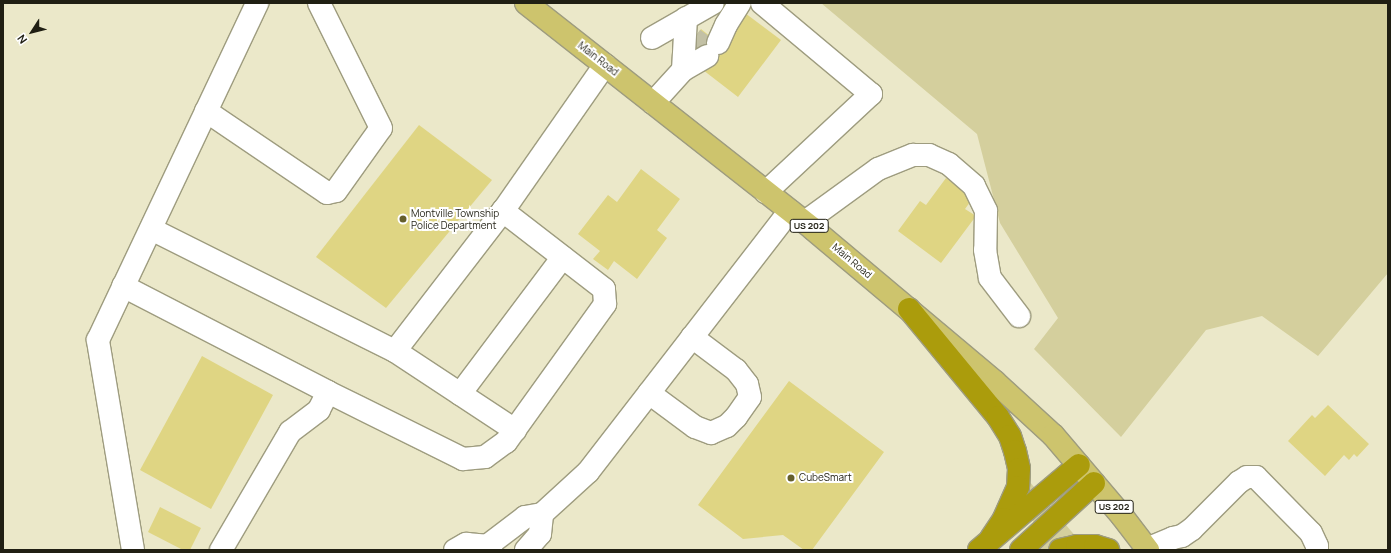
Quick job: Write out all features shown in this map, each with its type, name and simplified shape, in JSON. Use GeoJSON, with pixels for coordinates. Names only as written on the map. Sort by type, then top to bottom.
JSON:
{"type":"FeatureCollection","features":[{"type":"Feature","properties":{"kind":"highway"},"geometry":{"type":"LineString","coordinates":[[909,309],[998,417],[1010,436],[1015,451],[1019,468],[1018,487],[1007,514],[985,544]]}},
{"type":"Feature","properties":{"kind":"highway"},"geometry":{"type":"LineString","coordinates":[[985,544],[1078,465]]}},
{"type":"Feature","properties":{"kind":"highway"},"geometry":{"type":"LineString","coordinates":[[1021,550],[1094,483]]}},
{"type":"Feature","properties":{"kind":"highway"},"geometry":{"type":"LineString","coordinates":[[1060,550],[1083,546],[1096,546],[1108,550]]}},
{"type":"Feature","properties":{"kind":"main road","name":"Main Road"},"geometry":{"type":"LineString","coordinates":[[526,3],[797,216],[909,309],[1024,408],[1053,435],[1148,550]]}},
{"type":"Feature","properties":{"kind":"lane"},"geometry":{"type":"LineString","coordinates":[[133,550],[98,340],[257,3]]}},
{"type":"Feature","properties":{"kind":"lane"},"geometry":{"type":"LineString","coordinates":[[206,111],[327,193],[336,191],[381,128],[319,3]]}},
{"type":"Feature","properties":{"kind":"lane"},"geometry":{"type":"LineString","coordinates":[[652,38],[713,3]]}},
{"type":"Feature","properties":{"kind":"lane"},"geometry":{"type":"LineString","coordinates":[[653,103],[705,49],[740,3]]}},
{"type":"Feature","properties":{"kind":"lane"},"geometry":{"type":"LineString","coordinates":[[762,3],[871,94],[766,192]]}},
{"type":"Feature","properties":{"kind":"lane"},"geometry":{"type":"LineString","coordinates":[[686,18],[705,49]]}},
{"type":"Feature","properties":{"kind":"lane"},"geometry":{"type":"LineString","coordinates":[[394,351],[503,211],[605,65]]}},
{"type":"Feature","properties":{"kind":"lane"},"geometry":{"type":"LineString","coordinates":[[454,550],[466,544],[489,548],[525,517],[542,514],[588,472],[692,337],[797,216],[878,169],[913,155],[929,155],[949,164],[974,186],[986,211],[985,250],[990,278],[1019,316]]}},
{"type":"Feature","properties":{"kind":"lane"},"geometry":{"type":"LineString","coordinates":[[123,286],[328,392],[463,458],[485,457],[506,442],[605,304],[604,289],[503,211]]}},
{"type":"Feature","properties":{"kind":"lane"},"geometry":{"type":"LineString","coordinates":[[151,229],[394,351],[515,430]]}},
{"type":"Feature","properties":{"kind":"lane"},"geometry":{"type":"LineString","coordinates":[[460,394],[563,257]]}},
{"type":"Feature","properties":{"kind":"lane"},"geometry":{"type":"LineString","coordinates":[[648,393],[695,427],[711,433],[727,426],[736,417],[750,397],[747,384],[736,370],[692,337]]}},
{"type":"Feature","properties":{"kind":"lane"},"geometry":{"type":"LineString","coordinates":[[221,550],[290,432],[320,410],[328,392]]}},
{"type":"Feature","properties":{"kind":"lane"},"geometry":{"type":"LineString","coordinates":[[1148,550],[1173,538],[1182,536],[1192,529],[1239,482],[1247,477],[1256,477],[1311,533],[1317,546],[1317,550]]}},
{"type":"Feature","properties":{"kind":"lane"},"geometry":{"type":"LineString","coordinates":[[526,550],[540,534],[542,514]]}},
{"type":"Feature","properties":{"kind":"shaded area"},"geometry":{"type":"Polygon","coordinates":[[[821,3],[1388,3],[1388,273],[1318,356],[1262,316],[1206,330],[1121,437],[1034,349],[1058,318],[1000,223],[977,134],[821,3]]]}},
{"type":"Feature","properties":{"kind":"shaded area"},"geometry":{"type":"Polygon","coordinates":[[[1024,475],[1087,550],[1039,550],[1024,475]]]}},
{"type":"Feature","properties":{"kind":"building"},"geometry":{"type":"Polygon","coordinates":[[[745,13],[781,40],[738,97],[703,70],[711,59],[690,44],[701,29],[721,45],[745,13]]]}},
{"type":"Feature","properties":{"kind":"building","name":"Montville Township Police Department"},"geometry":{"type":"Polygon","coordinates":[[[419,125],[492,180],[386,308],[316,257],[419,125]]]}},
{"type":"Feature","properties":{"kind":"building"},"geometry":{"type":"Polygon","coordinates":[[[641,169],[680,199],[657,230],[667,238],[637,279],[614,261],[608,270],[593,259],[600,251],[578,234],[608,195],[617,202],[641,169]]]}},
{"type":"Feature","properties":{"kind":"building"},"geometry":{"type":"Polygon","coordinates":[[[946,178],[973,198],[965,209],[976,216],[941,263],[898,231],[920,201],[926,205],[946,178]]]}},
{"type":"Feature","properties":{"kind":"building"},"geometry":{"type":"Polygon","coordinates":[[[202,356],[273,395],[211,509],[140,470],[202,356]]]}},
{"type":"Feature","properties":{"kind":"building","name":"CubeSmart"},"geometry":{"type":"Polygon","coordinates":[[[789,381],[884,452],[812,550],[804,550],[783,535],[743,539],[698,505],[789,381]]]}},
{"type":"Feature","properties":{"kind":"building"},"geometry":{"type":"Polygon","coordinates":[[[1328,405],[1369,444],[1357,457],[1354,454],[1349,460],[1344,455],[1325,476],[1288,441],[1312,415],[1315,418],[1328,405]]]}},
{"type":"Feature","properties":{"kind":"building"},"geometry":{"type":"Polygon","coordinates":[[[160,507],[201,528],[190,550],[183,550],[148,532],[160,507]]]}},
{"type":"Feature","properties":{"kind":"tunnel"},"geometry":{"type":"LineString","coordinates":[[699,50],[709,36]]}},
{"type":"Feature","properties":{"kind":"place","name":"Montville Township Police Department"},"geometry":{"type":"Point","coordinates":[403,219]}},
{"type":"Feature","properties":{"kind":"place","name":"CubeSmart"},"geometry":{"type":"Point","coordinates":[791,478]}}]}
